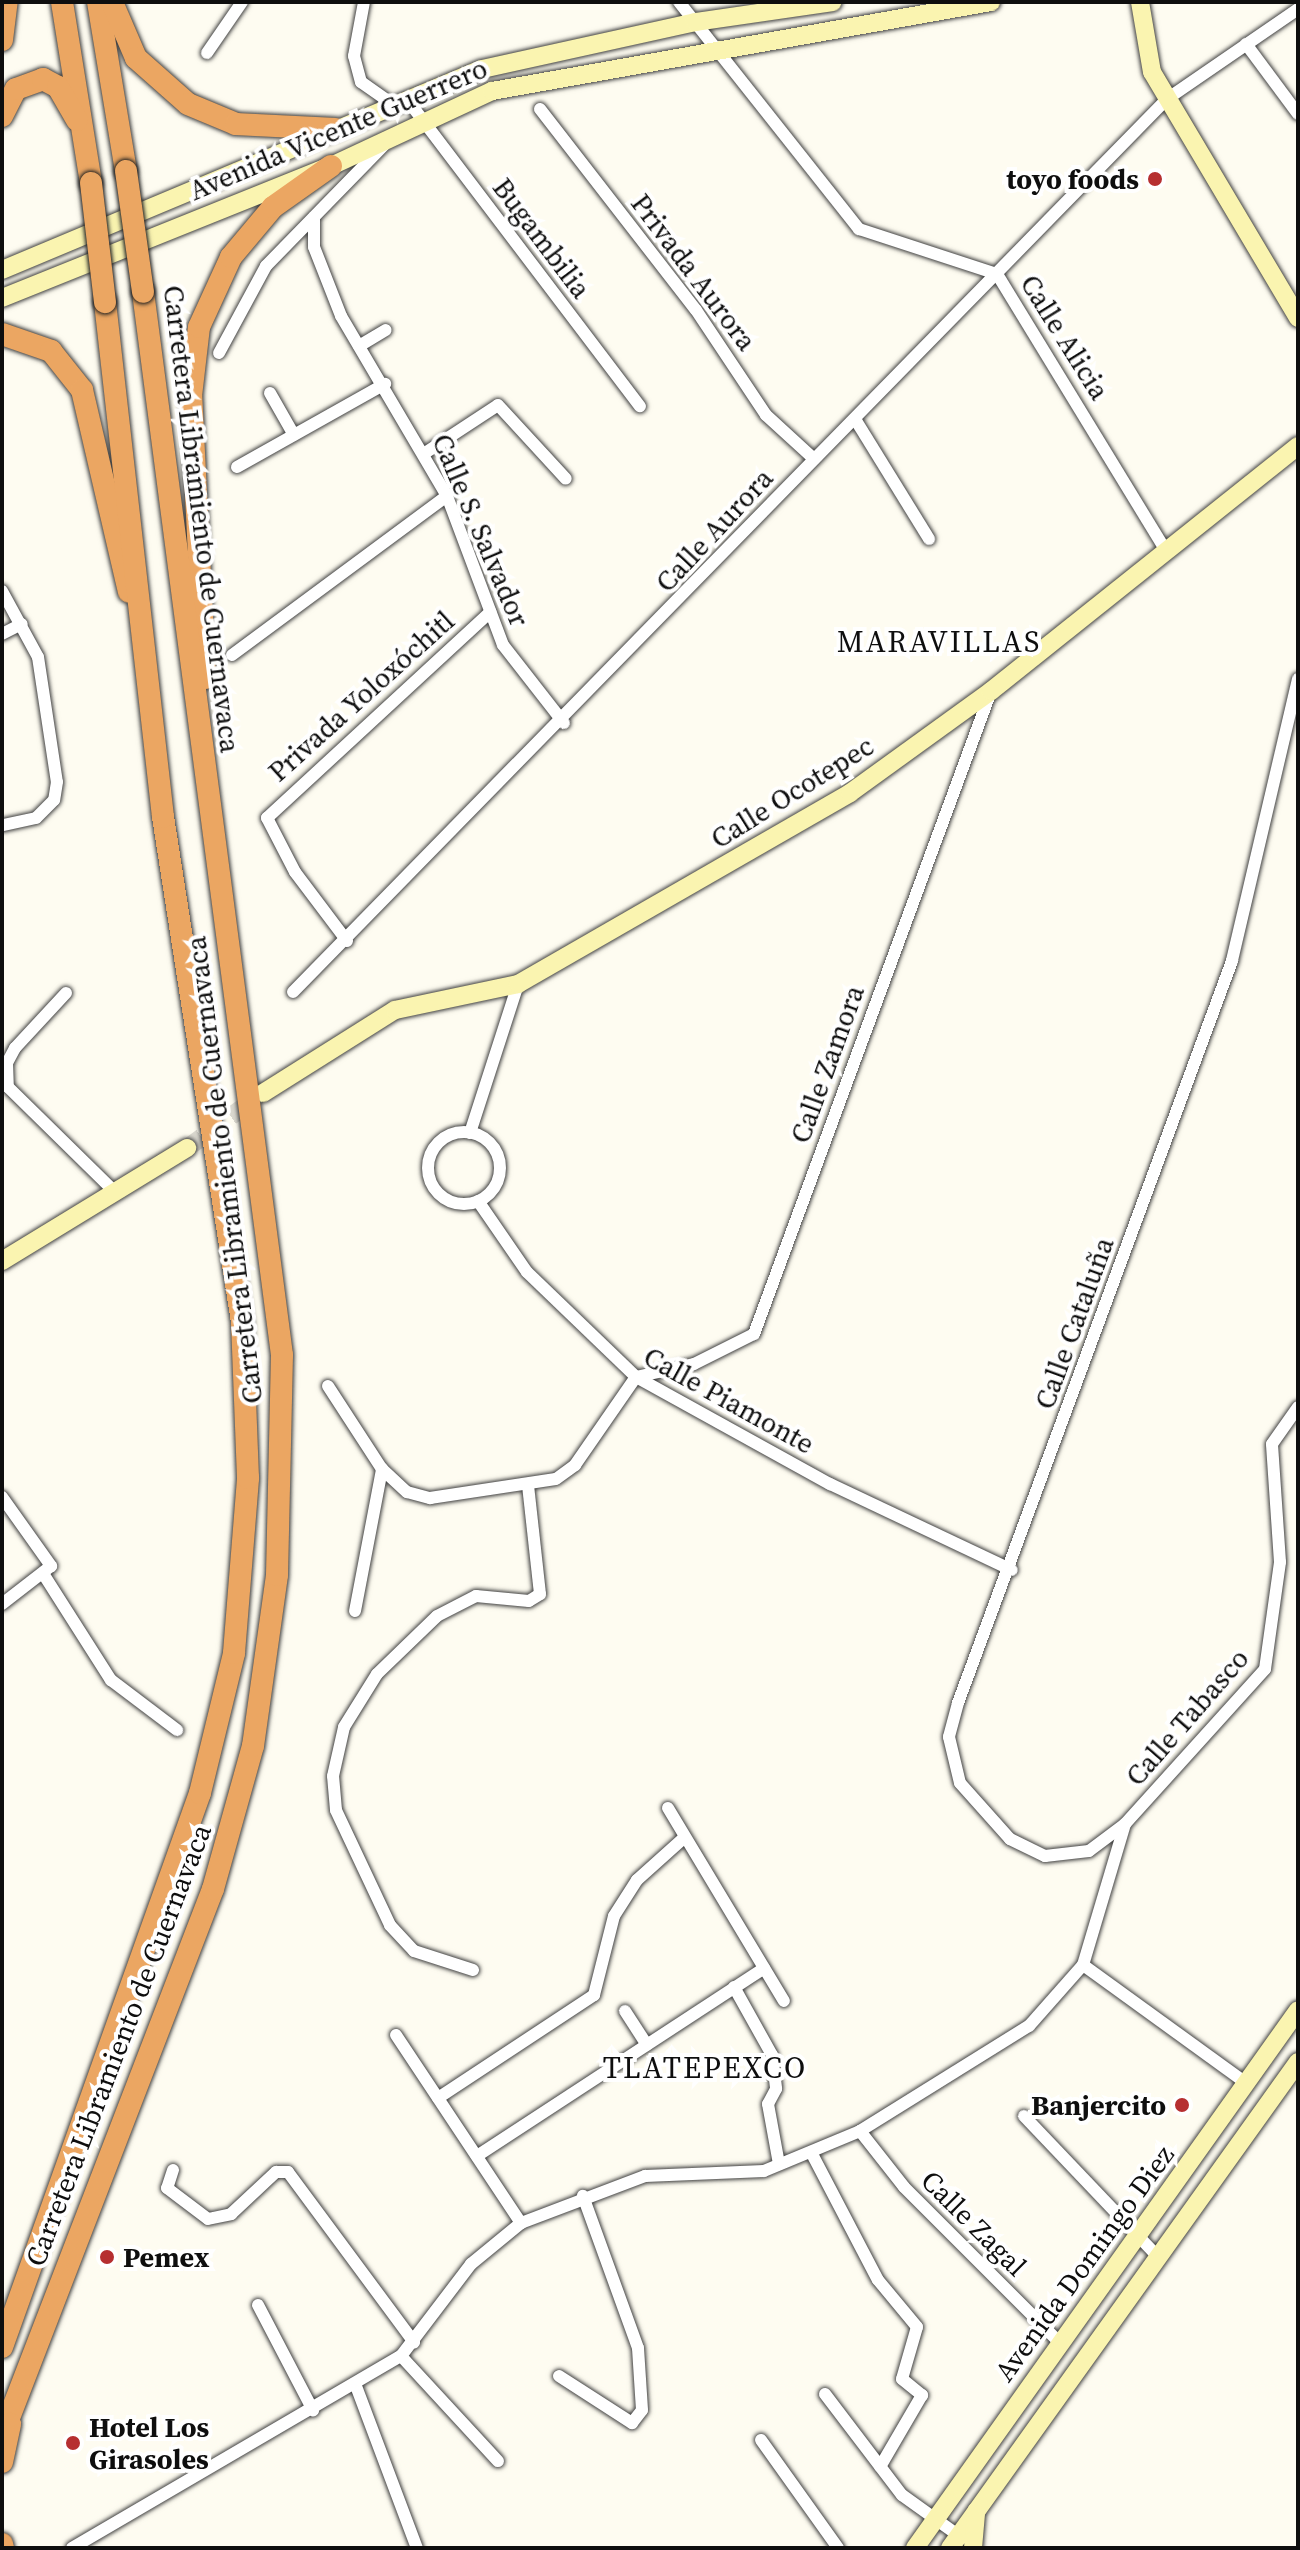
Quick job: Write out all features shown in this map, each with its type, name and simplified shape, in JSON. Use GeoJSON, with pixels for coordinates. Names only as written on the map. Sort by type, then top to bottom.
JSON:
{"type":"FeatureCollection","features":[{"type":"Feature","properties":{"kind":"highway"},"geometry":{"type":"LineString","coordinates":[[2,40],[7,2]]}},
{"type":"Feature","properties":{"kind":"highway","name":"Carretera Libramiento de Cuernavaca"},"geometry":{"type":"LineString","coordinates":[[2,2347],[178,1869],[224,1705],[242,1589],[249,1418],[242,1322],[151,704],[91,183],[62,2]]}},
{"type":"Feature","properties":{"kind":"highway","name":"Carretera Libramiento de Cuernavaca"},"geometry":{"type":"LineString","coordinates":[[2,2436],[213,1889],[253,1746],[269,1653],[282,1355],[143,292],[98,2]]}},
{"type":"Feature","properties":{"kind":"highway"},"geometry":{"type":"LineString","coordinates":[[112,2],[136,58],[188,104],[236,124],[335,129]]}},
{"type":"Feature","properties":{"kind":"highway"},"geometry":{"type":"LineString","coordinates":[[2,116],[16,89],[43,79],[58,87],[83,130]]}},
{"type":"Feature","properties":{"kind":"highway"},"geometry":{"type":"LineString","coordinates":[[206,783],[191,396],[199,327],[231,257],[273,207],[331,166]]}},
{"type":"Feature","properties":{"kind":"highway"},"geometry":{"type":"LineString","coordinates":[[2,334],[51,351],[88,403],[151,704]]}},
{"type":"Feature","properties":{"kind":"highway"},"geometry":{"type":"LineString","coordinates":[[2,2462],[11,2410]]}},
{"type":"Feature","properties":{"kind":"main road","name":"Avenida Vicente Guerrero"},"geometry":{"type":"LineString","coordinates":[[2,270],[399,101],[552,50],[695,22],[833,2]]}},
{"type":"Feature","properties":{"kind":"main road","name":"Avenida Vicente Guerrero"},"geometry":{"type":"LineString","coordinates":[[2,298],[331,166],[421,119],[526,81],[713,46],[991,2]]}},
{"type":"Feature","properties":{"kind":"main road"},"geometry":{"type":"LineString","coordinates":[[1140,2],[1143,48],[1167,99],[1298,318]]}},
{"type":"Feature","properties":{"kind":"main road"},"geometry":{"type":"LineString","coordinates":[[274,155],[286,185]]}},
{"type":"Feature","properties":{"kind":"main road","name":"Calle Ocotepec"},"geometry":{"type":"LineString","coordinates":[[263,1093],[395,1010],[518,984],[850,793],[991,691],[1298,446]]}},
{"type":"Feature","properties":{"kind":"main road"},"geometry":{"type":"LineString","coordinates":[[2,1261],[187,1148]]}},
{"type":"Feature","properties":{"kind":"main road","name":"Avenida Domingo Diez"},"geometry":{"type":"LineString","coordinates":[[915,2548],[1298,2010]]}},
{"type":"Feature","properties":{"kind":"main road","name":"Avenida Domingo Diez"},"geometry":{"type":"LineString","coordinates":[[963,2545],[976,2511],[1298,2062]]}},
{"type":"Feature","properties":{"kind":"street"},"geometry":{"type":"LineString","coordinates":[[207,53],[242,2]]}},
{"type":"Feature","properties":{"kind":"street","name":"Bugambilia"},"geometry":{"type":"LineString","coordinates":[[364,2],[354,56],[361,82],[399,101],[421,119],[640,406]]}},
{"type":"Feature","properties":{"kind":"street","name":"Calle Alicia"},"geometry":{"type":"LineString","coordinates":[[679,2],[859,229],[997,274],[1167,552]]}},
{"type":"Feature","properties":{"kind":"street","name":"Calle Aurora"},"geometry":{"type":"LineString","coordinates":[[293,992],[564,723],[814,459],[1167,99],[1298,9]]}},
{"type":"Feature","properties":{"kind":"street"},"geometry":{"type":"LineString","coordinates":[[1246,44],[1298,114]]}},
{"type":"Feature","properties":{"kind":"street","name":"Privada Aurora"},"geometry":{"type":"LineString","coordinates":[[540,109],[696,310],[766,415],[814,459]]}},
{"type":"Feature","properties":{"kind":"street"},"geometry":{"type":"LineString","coordinates":[[219,353],[246,294],[391,137]]}},
{"type":"Feature","properties":{"kind":"street","name":"Calle S. Salvador"},"geometry":{"type":"LineString","coordinates":[[314,217],[314,247],[359,346],[385,384],[447,496],[490,612],[522,675],[564,723]]}},
{"type":"Feature","properties":{"kind":"street"},"geometry":{"type":"LineString","coordinates":[[359,346],[386,330]]}},
{"type":"Feature","properties":{"kind":"street"},"geometry":{"type":"LineString","coordinates":[[237,467],[385,384]]}},
{"type":"Feature","properties":{"kind":"street"},"geometry":{"type":"LineString","coordinates":[[270,393],[294,435]]}},
{"type":"Feature","properties":{"kind":"street"},"geometry":{"type":"LineString","coordinates":[[425,453],[498,405],[566,479]]}},
{"type":"Feature","properties":{"kind":"street"},"geometry":{"type":"LineString","coordinates":[[855,419],[929,539]]}},
{"type":"Feature","properties":{"kind":"street"},"geometry":{"type":"LineString","coordinates":[[232,655],[447,496]]}},
{"type":"Feature","properties":{"kind":"street"},"geometry":{"type":"LineString","coordinates":[[2,591],[22,624],[51,712],[57,782],[54,800],[36,818],[2,825]]}},
{"type":"Feature","properties":{"kind":"street","name":"Privada Yoloxóchitl"},"geometry":{"type":"LineString","coordinates":[[347,941],[295,872],[267,818],[490,612]]}},
{"type":"Feature","properties":{"kind":"street"},"geometry":{"type":"LineString","coordinates":[[2,634],[22,624]]}},
{"type":"Feature","properties":{"kind":"street","name":"Calle Cataluña"},"geometry":{"type":"LineString","coordinates":[[1125,1824],[1089,1851],[1045,1856],[1010,1839],[960,1783],[949,1737],[1232,961],[1298,679]]}},
{"type":"Feature","properties":{"kind":"street","name":"Calle Zamora"},"geometry":{"type":"LineString","coordinates":[[636,1377],[727,1352],[754,1334],[991,691]]}},
{"type":"Feature","properties":{"kind":"street"},"geometry":{"type":"LineString","coordinates":[[470,1133],[518,984]]}},
{"type":"Feature","properties":{"kind":"street"},"geometry":{"type":"LineString","coordinates":[[66,993],[15,1048],[7,1063],[8,1087],[116,1193]]}},
{"type":"Feature","properties":{"kind":"street"},"geometry":{"type":"LineString","coordinates":[[470,1133],[498,1158],[497,1184],[478,1201],[440,1195],[428,1172],[435,1147],[470,1133]]}},
{"type":"Feature","properties":{"kind":"street","name":"Calle Piamonte"},"geometry":{"type":"LineString","coordinates":[[478,1201],[527,1272],[636,1377],[830,1484],[1012,1570]]}},
{"type":"Feature","properties":{"kind":"street"},"geometry":{"type":"LineString","coordinates":[[328,1386],[382,1469],[407,1492],[430,1498],[528,1485],[575,1465],[636,1377]]}},
{"type":"Feature","properties":{"kind":"street","name":"Calle Tabasco"},"geometry":{"type":"LineString","coordinates":[[1125,1824],[1250,1691],[1273,1650],[1280,1562],[1272,1444],[1298,1407]]}},
{"type":"Feature","properties":{"kind":"street"},"geometry":{"type":"LineString","coordinates":[[355,1611],[382,1469]]}},
{"type":"Feature","properties":{"kind":"street"},"geometry":{"type":"LineString","coordinates":[[473,1970],[414,1951],[390,1925],[336,1810],[333,1776],[344,1727],[377,1674],[437,1616],[476,1596],[529,1601],[540,1594],[528,1485]]}},
{"type":"Feature","properties":{"kind":"street"},"geometry":{"type":"LineString","coordinates":[[2,1497],[47,1557],[44,1575],[111,1680],[177,1730]]}},
{"type":"Feature","properties":{"kind":"street"},"geometry":{"type":"LineString","coordinates":[[2,1604],[44,1575]]}},
{"type":"Feature","properties":{"kind":"street"},"geometry":{"type":"LineString","coordinates":[[668,1808],[784,2001]]}},
{"type":"Feature","properties":{"kind":"street"},"geometry":{"type":"LineString","coordinates":[[72,2548],[356,2386],[401,2356],[471,2264],[521,2223],[583,2196],[645,2176],[730,2177],[811,2152],[860,2131],[1029,2026],[1083,1965],[1125,1824]]}},
{"type":"Feature","properties":{"kind":"street"},"geometry":{"type":"LineString","coordinates":[[438,2098],[594,1995],[614,1916],[637,1880],[685,1837]]}},
{"type":"Feature","properties":{"kind":"street"},"geometry":{"type":"LineString","coordinates":[[1083,1965],[1246,2083]]}},
{"type":"Feature","properties":{"kind":"street"},"geometry":{"type":"LineString","coordinates":[[477,2156],[764,1968]]}},
{"type":"Feature","properties":{"kind":"street"},"geometry":{"type":"LineString","coordinates":[[734,1987],[772,2055],[776,2089],[768,2104],[779,2164]]}},
{"type":"Feature","properties":{"kind":"street"},"geometry":{"type":"LineString","coordinates":[[625,2011],[647,2045]]}},
{"type":"Feature","properties":{"kind":"street"},"geometry":{"type":"LineString","coordinates":[[396,2035],[521,2223]]}},
{"type":"Feature","properties":{"kind":"street"},"geometry":{"type":"LineString","coordinates":[[1024,2116],[1111,2200],[1138,2238],[1159,2258]]}},
{"type":"Feature","properties":{"kind":"street","name":"Calle Zagal"},"geometry":{"type":"LineString","coordinates":[[860,2131],[913,2197],[1060,2343]]}},
{"type":"Feature","properties":{"kind":"street"},"geometry":{"type":"LineString","coordinates":[[811,2152],[878,2280],[917,2327],[902,2379],[922,2395],[880,2467]]}},
{"type":"Feature","properties":{"kind":"street"},"geometry":{"type":"LineString","coordinates":[[173,2170],[167,2188],[208,2219],[231,2214],[276,2172],[288,2172],[414,2342]]}},
{"type":"Feature","properties":{"kind":"street"},"geometry":{"type":"LineString","coordinates":[[559,2376],[632,2423],[642,2410],[638,2348],[583,2196]]}},
{"type":"Feature","properties":{"kind":"street"},"geometry":{"type":"LineString","coordinates":[[258,2305],[313,2410]]}},
{"type":"Feature","properties":{"kind":"street"},"geometry":{"type":"LineString","coordinates":[[401,2356],[498,2461]]}},
{"type":"Feature","properties":{"kind":"street"},"geometry":{"type":"LineString","coordinates":[[356,2386],[417,2548]]}},
{"type":"Feature","properties":{"kind":"street"},"geometry":{"type":"LineString","coordinates":[[825,2394],[880,2467],[963,2545]]}},
{"type":"Feature","properties":{"kind":"street"},"geometry":{"type":"LineString","coordinates":[[761,2440],[838,2548]]}},
{"type":"Feature","properties":{"kind":"tunnel"},"geometry":{"type":"LineString","coordinates":[[187,1148],[256,1098]]}},
{"type":"Feature","properties":{"kind":"place","name":"toyo foods"},"geometry":{"type":"Point","coordinates":[1155,179]}},
{"type":"Feature","properties":{"kind":"place","name":"Banjercito"},"geometry":{"type":"Point","coordinates":[1182,2105]}},
{"type":"Feature","properties":{"kind":"place","name":"Pemex"},"geometry":{"type":"Point","coordinates":[107,2257]}},
{"type":"Feature","properties":{"kind":"place","name":"Hotel Los Girasoles"},"geometry":{"type":"Point","coordinates":[73,2443]}},
{"type":"Feature","properties":{"kind":"district","name":"MARAVILLAS"},"geometry":{"type":"Point","coordinates":[939,642]}},
{"type":"Feature","properties":{"kind":"district","name":"TLATEPEXCO"},"geometry":{"type":"Point","coordinates":[705,2068]}}]}
